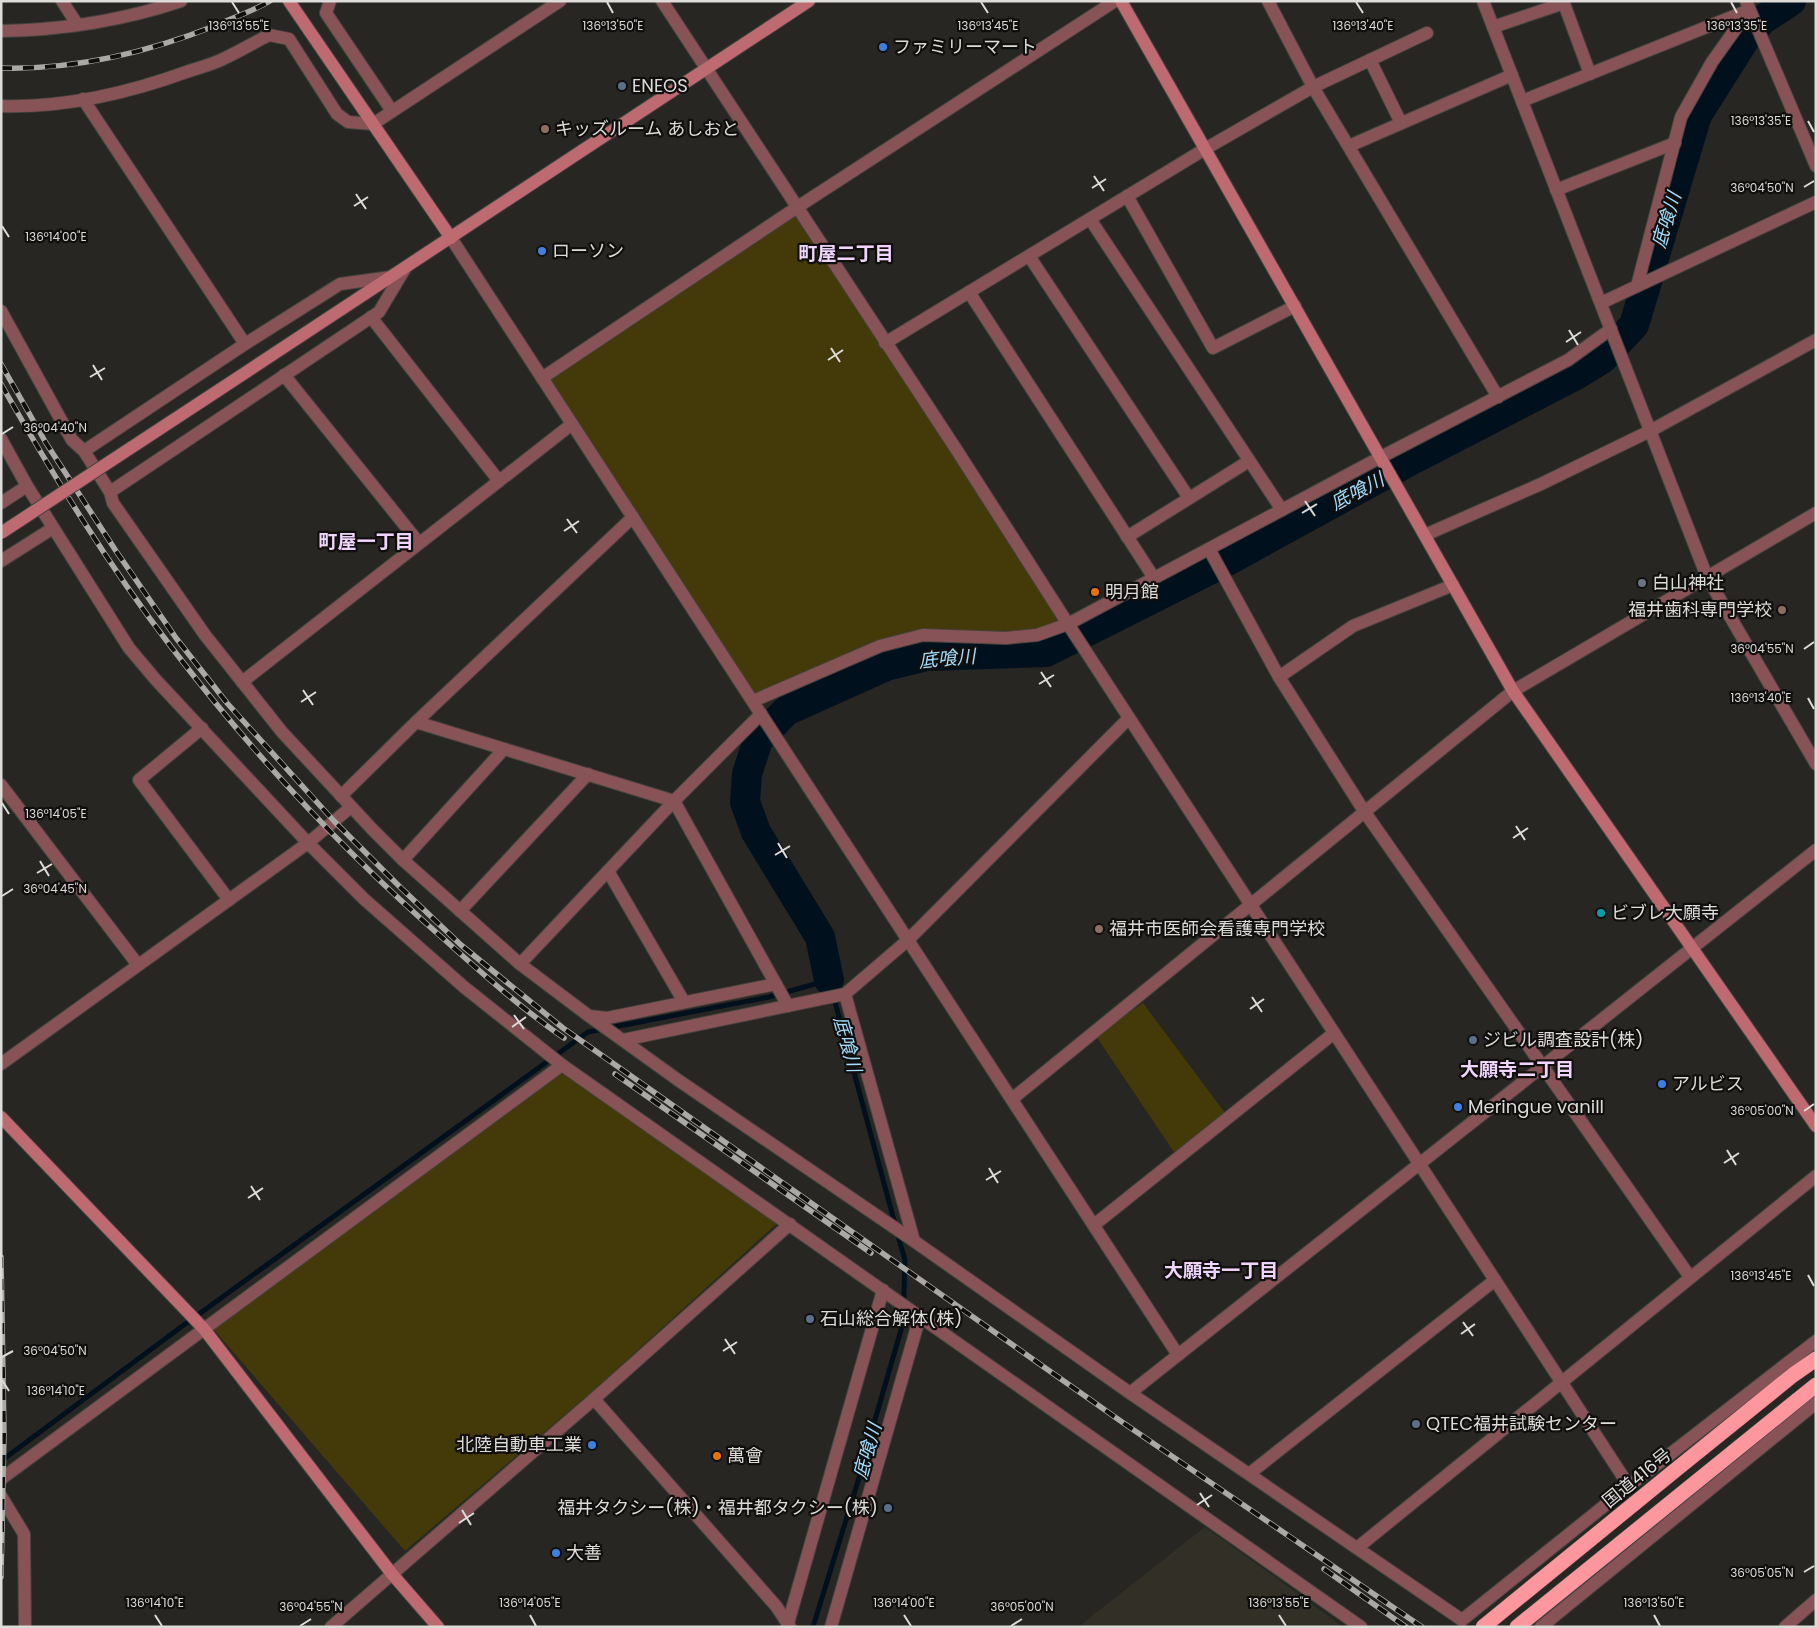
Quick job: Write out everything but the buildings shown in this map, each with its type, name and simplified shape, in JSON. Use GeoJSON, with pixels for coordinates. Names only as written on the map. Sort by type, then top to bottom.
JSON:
{"type":"FeatureCollection","features":[{"type":"Feature","properties":{"kind":"highway","name":"国道416号"},"geometry":{"type":"LineString","coordinates":[[1483,1627],[1793,1375],[1816,1359]]}},
{"type":"Feature","properties":{"kind":"highway"},"geometry":{"type":"LineString","coordinates":[[1517,1627],[1816,1384]]}},
{"type":"Feature","properties":{"kind":"street"},"geometry":{"type":"LineString","coordinates":[[62,1],[77,24]]}},
{"type":"Feature","properties":{"kind":"street"},"geometry":{"type":"LineString","coordinates":[[1,31],[33,30],[77,24],[157,9],[181,1]]}},
{"type":"Feature","properties":{"kind":"street"},"geometry":{"type":"LineString","coordinates":[[289,1],[451,238],[1178,1355]]}},
{"type":"Feature","properties":{"kind":"street"},"geometry":{"type":"LineString","coordinates":[[330,1],[326,13],[392,111]]}},
{"type":"Feature","properties":{"kind":"street"},"geometry":{"type":"LineString","coordinates":[[1,106],[26,107],[67,103],[108,95],[165,80],[224,59],[269,34],[288,39],[337,114],[348,122],[373,124],[560,1]]}},
{"type":"Feature","properties":{"kind":"street"},"geometry":{"type":"LineString","coordinates":[[662,1],[796,208],[956,449],[1629,1486]]}},
{"type":"Feature","properties":{"kind":"street"},"geometry":{"type":"LineString","coordinates":[[1,533],[810,1]]}},
{"type":"Feature","properties":{"kind":"street"},"geometry":{"type":"LineString","coordinates":[[542,378],[796,208],[1116,1]]}},
{"type":"Feature","properties":{"kind":"street"},"geometry":{"type":"LineString","coordinates":[[1122,1],[1513,691],[1816,1126]]}},
{"type":"Feature","properties":{"kind":"street"},"geometry":{"type":"LineString","coordinates":[[1268,1],[1314,87],[1498,397]]}},
{"type":"Feature","properties":{"kind":"street"},"geometry":{"type":"LineString","coordinates":[[1483,1],[1707,577],[1816,764]]}},
{"type":"Feature","properties":{"kind":"street"},"geometry":{"type":"LineString","coordinates":[[1493,27],[1564,2],[1590,74]]}},
{"type":"Feature","properties":{"kind":"street"},"geometry":{"type":"LineString","coordinates":[[1522,101],[1748,6]]}},
{"type":"Feature","properties":{"kind":"street"},"geometry":{"type":"LineString","coordinates":[[1637,286],[1681,117],[1707,70],[1748,6]]}},
{"type":"Feature","properties":{"kind":"street"},"geometry":{"type":"LineString","coordinates":[[1748,6],[1816,166]]}},
{"type":"Feature","properties":{"kind":"street"},"geometry":{"type":"LineString","coordinates":[[885,343],[1205,149],[1314,87],[1427,33]]}},
{"type":"Feature","properties":{"kind":"street"},"geometry":{"type":"LineString","coordinates":[[1370,60],[1401,123]]}},
{"type":"Feature","properties":{"kind":"street"},"geometry":{"type":"LineString","coordinates":[[1349,146],[1512,75]]}},
{"type":"Feature","properties":{"kind":"street"},"geometry":{"type":"LineString","coordinates":[[83,99],[245,344]]}},
{"type":"Feature","properties":{"kind":"street"},"geometry":{"type":"LineString","coordinates":[[1556,190],[1675,143]]}},
{"type":"Feature","properties":{"kind":"street"},"geometry":{"type":"LineString","coordinates":[[1128,196],[1213,348],[1295,306]]}},
{"type":"Feature","properties":{"kind":"street"},"geometry":{"type":"LineString","coordinates":[[1601,303],[1816,202]]}},
{"type":"Feature","properties":{"kind":"street"},"geometry":{"type":"LineString","coordinates":[[1090,219],[1282,510]]}},
{"type":"Feature","properties":{"kind":"street"},"geometry":{"type":"LineString","coordinates":[[1029,256],[1189,498]]}},
{"type":"Feature","properties":{"kind":"street"},"geometry":{"type":"LineString","coordinates":[[110,492],[379,312],[406,267]]}},
{"type":"Feature","properties":{"kind":"street"},"geometry":{"type":"LineString","coordinates":[[84,451],[245,344],[340,284],[391,277]]}},
{"type":"Feature","properties":{"kind":"street"},"geometry":{"type":"LineString","coordinates":[[969,292],[1154,578]]}},
{"type":"Feature","properties":{"kind":"street"},"geometry":{"type":"LineString","coordinates":[[1,311],[72,440],[84,451],[110,492],[113,503],[189,612],[282,732],[403,860],[520,964],[589,1016],[1130,1393],[1462,1620],[1629,1486],[1816,1341]]}},
{"type":"Feature","properties":{"kind":"street"},"geometry":{"type":"LineString","coordinates":[[371,318],[499,481]]}},
{"type":"Feature","properties":{"kind":"street"},"geometry":{"type":"LineString","coordinates":[[753,701],[880,646],[923,635],[1006,638],[1037,636],[1068,624],[1381,457],[1568,360],[1611,329]]}},
{"type":"Feature","properties":{"kind":"street"},"geometry":{"type":"LineString","coordinates":[[1426,536],[1541,484],[1650,431],[1816,340]]}},
{"type":"Feature","properties":{"kind":"street"},"geometry":{"type":"LineString","coordinates":[[284,375],[419,543]]}},
{"type":"Feature","properties":{"kind":"street"},"geometry":{"type":"LineString","coordinates":[[242,682],[572,424]]}},
{"type":"Feature","properties":{"kind":"street"},"geometry":{"type":"LineString","coordinates":[[1,439],[26,486],[129,648],[156,680],[308,843],[402,934],[464,987],[562,1065],[1361,1627]]}},
{"type":"Feature","properties":{"kind":"street"},"geometry":{"type":"LineString","coordinates":[[1127,537],[1250,461]]}},
{"type":"Feature","properties":{"kind":"street"},"geometry":{"type":"LineString","coordinates":[[1,503],[26,486]]}},
{"type":"Feature","properties":{"kind":"street"},"geometry":{"type":"LineString","coordinates":[[1012,1099],[1513,691],[1816,513]]}},
{"type":"Feature","properties":{"kind":"street"},"geometry":{"type":"LineString","coordinates":[[341,796],[416,722],[633,518]]}},
{"type":"Feature","properties":{"kind":"street"},"geometry":{"type":"LineString","coordinates":[[1,561],[53,528]]}},
{"type":"Feature","properties":{"kind":"street"},"geometry":{"type":"LineString","coordinates":[[1209,549],[1279,677],[1364,811],[1690,1277]]}},
{"type":"Feature","properties":{"kind":"street"},"geometry":{"type":"LineString","coordinates":[[1279,677],[1353,626],[1453,585]]}},
{"type":"Feature","properties":{"kind":"street"},"geometry":{"type":"LineString","coordinates":[[520,964],[674,801],[761,714]]}},
{"type":"Feature","properties":{"kind":"street"},"geometry":{"type":"LineString","coordinates":[[623,1040],[845,994],[908,940],[1129,718]]}},
{"type":"Feature","properties":{"kind":"street"},"geometry":{"type":"LineString","coordinates":[[416,722],[674,801],[788,1006]]}},
{"type":"Feature","properties":{"kind":"street"},"geometry":{"type":"LineString","coordinates":[[202,728],[139,780],[229,900]]}},
{"type":"Feature","properties":{"kind":"street"},"geometry":{"type":"LineString","coordinates":[[403,860],[504,749]]}},
{"type":"Feature","properties":{"kind":"street"},"geometry":{"type":"LineString","coordinates":[[460,911],[588,774]]}},
{"type":"Feature","properties":{"kind":"street"},"geometry":{"type":"LineString","coordinates":[[1,785],[138,965]]}},
{"type":"Feature","properties":{"kind":"street"},"geometry":{"type":"LineString","coordinates":[[1,1064],[308,843],[351,807]]}},
{"type":"Feature","properties":{"kind":"street"},"geometry":{"type":"LineString","coordinates":[[1130,1393],[1816,850]]}},
{"type":"Feature","properties":{"kind":"street"},"geometry":{"type":"LineString","coordinates":[[608,871],[684,1002]]}},
{"type":"Feature","properties":{"kind":"street"},"geometry":{"type":"LineString","coordinates":[[589,1016],[607,1018],[776,984]]}},
{"type":"Feature","properties":{"kind":"street"},"geometry":{"type":"LineString","coordinates":[[845,994],[914,1241]]}},
{"type":"Feature","properties":{"kind":"street"},"geometry":{"type":"LineString","coordinates":[[1094,1226],[1334,1033]]}},
{"type":"Feature","properties":{"kind":"street"},"geometry":{"type":"LineString","coordinates":[[1,1479],[562,1065]]}},
{"type":"Feature","properties":{"kind":"street"},"geometry":{"type":"LineString","coordinates":[[4,1124],[204,1328],[392,1574],[438,1627]]}},
{"type":"Feature","properties":{"kind":"street"},"geometry":{"type":"LineString","coordinates":[[1357,1548],[1816,1176]]}},
{"type":"Feature","properties":{"kind":"street"},"geometry":{"type":"LineString","coordinates":[[331,1627],[594,1399],[790,1224]]}},
{"type":"Feature","properties":{"kind":"street"},"geometry":{"type":"LineString","coordinates":[[1249,1474],[1495,1280]]}},
{"type":"Feature","properties":{"kind":"street"},"geometry":{"type":"LineString","coordinates":[[788,1626],[883,1290]]}},
{"type":"Feature","properties":{"kind":"street"},"geometry":{"type":"LineString","coordinates":[[831,1627],[920,1316]]}},
{"type":"Feature","properties":{"kind":"street"},"geometry":{"type":"LineString","coordinates":[[594,1399],[776,1606],[788,1626]]}},
{"type":"Feature","properties":{"kind":"street"},"geometry":{"type":"LineString","coordinates":[[1540,1627],[1816,1403]]}},
{"type":"Feature","properties":{"kind":"street"},"geometry":{"type":"LineString","coordinates":[[1,1496],[24,1534],[25,1627]]}},
{"type":"Feature","properties":{"kind":"street"},"geometry":{"type":"LineString","coordinates":[[1785,1627],[1816,1600]]}},
{"type":"Feature","properties":{"kind":"street"},"geometry":{"type":"LineString","coordinates":[[1469,1615],[1483,1627]]}},
{"type":"Feature","properties":{"kind":"shaded area"},"geometry":{"type":"Polygon","coordinates":[[[796,208],[1068,624],[1006,638],[909,639],[753,701],[542,378],[796,208]]]}},
{"type":"Feature","properties":{"kind":"shaded area"},"geometry":{"type":"Polygon","coordinates":[[[1143,1003],[1228,1117],[1178,1158],[1096,1036],[1143,1003]]]}},
{"type":"Feature","properties":{"kind":"shaded area"},"geometry":{"type":"Polygon","coordinates":[[[567,1069],[782,1219],[594,1390],[405,1551],[214,1330],[567,1069]]]}},
{"type":"Feature","properties":{"kind":"shaded area"},"geometry":{"type":"Polygon","coordinates":[[[1205,1527],[1293,1590],[1343,1627],[1078,1627],[1205,1527]]]}},
{"type":"Feature","properties":{"kind":"waterway","name":"底喰川"},"geometry":{"type":"LineString","coordinates":[[829,980],[820,937],[756,832],[745,802],[747,774],[758,740],[786,711],[886,666],[927,656],[1046,652],[1229,560],[1404,464],[1576,375],[1602,359],[1634,325],[1697,115],[1745,39],[1762,20],[1791,1]]}},
{"type":"Feature","properties":{"kind":"waterway"},"geometry":{"type":"LineString","coordinates":[[1,1461],[177,1330],[588,1032],[769,997],[829,980],[895,1224]]}},
{"type":"Feature","properties":{"kind":"waterway","name":"底喰川"},"geometry":{"type":"LineString","coordinates":[[813,1627],[859,1478],[903,1323],[905,1260],[897,1232]]}},
{"type":"Feature","properties":{"kind":"railway"},"geometry":{"type":"LineString","coordinates":[[1,68],[56,66],[138,51],[191,35],[251,11],[270,1]]}},
{"type":"Feature","properties":{"kind":"railway"},"geometry":{"type":"LineString","coordinates":[[1,364],[46,443],[116,551],[176,638],[227,703],[334,821],[461,945],[563,1028],[1122,1422],[1422,1627]]}},
{"type":"Feature","properties":{"kind":"railway"},"geometry":{"type":"LineString","coordinates":[[1,384],[61,486],[103,552],[148,617],[235,726],[336,838],[372,873],[489,979],[564,1038]]}},
{"type":"Feature","properties":{"kind":"railway"},"geometry":{"type":"LineString","coordinates":[[615,1074],[871,1253]]}},
{"type":"Feature","properties":{"kind":"railway"},"geometry":{"type":"LineString","coordinates":[[1,1257],[4,1434],[1,1577]]}},
{"type":"Feature","properties":{"kind":"railway"},"geometry":{"type":"LineString","coordinates":[[1324,1569],[1406,1627]]}},
{"type":"Feature","properties":{"kind":"place","name":"ファミリーマート"},"geometry":{"type":"Point","coordinates":[883,47]}},
{"type":"Feature","properties":{"kind":"place","name":"ENEOS"},"geometry":{"type":"Point","coordinates":[622,86]}},
{"type":"Feature","properties":{"kind":"place","name":"キッズルーム あしおと"},"geometry":{"type":"Point","coordinates":[545,129]}},
{"type":"Feature","properties":{"kind":"place","name":"ローソン"},"geometry":{"type":"Point","coordinates":[542,251]}},
{"type":"Feature","properties":{"kind":"place","name":"白山神社"},"geometry":{"type":"Point","coordinates":[1642,583]}},
{"type":"Feature","properties":{"kind":"place","name":"明月館"},"geometry":{"type":"Point","coordinates":[1095,592]}},
{"type":"Feature","properties":{"kind":"place","name":"福井歯科専門学校"},"geometry":{"type":"Point","coordinates":[1782,610]}},
{"type":"Feature","properties":{"kind":"place","name":"ビブレ大願寺"},"geometry":{"type":"Point","coordinates":[1601,913]}},
{"type":"Feature","properties":{"kind":"place","name":"福井市医師会看護専門学校"},"geometry":{"type":"Point","coordinates":[1099,929]}},
{"type":"Feature","properties":{"kind":"place","name":"ジビル調査設計(株)"},"geometry":{"type":"Point","coordinates":[1473,1040]}},
{"type":"Feature","properties":{"kind":"place","name":"アルビス"},"geometry":{"type":"Point","coordinates":[1662,1084]}},
{"type":"Feature","properties":{"kind":"place","name":"Meringue vanill"},"geometry":{"type":"Point","coordinates":[1458,1107]}},
{"type":"Feature","properties":{"kind":"place","name":"石山総合解体(株)"},"geometry":{"type":"Point","coordinates":[810,1319]}},
{"type":"Feature","properties":{"kind":"place","name":"QTEC福井試験センター"},"geometry":{"type":"Point","coordinates":[1416,1424]}},
{"type":"Feature","properties":{"kind":"place","name":"北陸自動車工業"},"geometry":{"type":"Point","coordinates":[592,1445]}},
{"type":"Feature","properties":{"kind":"place","name":"萬會"},"geometry":{"type":"Point","coordinates":[717,1456]}},
{"type":"Feature","properties":{"kind":"place","name":"福井タクシー(株)・福井都タクシー(株)"},"geometry":{"type":"Point","coordinates":[888,1508]}},
{"type":"Feature","properties":{"kind":"place","name":"大善"},"geometry":{"type":"Point","coordinates":[556,1553]}},
{"type":"Feature","properties":{"kind":"district","name":"町屋二丁目"},"geometry":{"type":"Point","coordinates":[846,253]}},
{"type":"Feature","properties":{"kind":"district","name":"町屋一丁目"},"geometry":{"type":"Point","coordinates":[366,541]}},
{"type":"Feature","properties":{"kind":"district","name":"大願寺二丁目"},"geometry":{"type":"Point","coordinates":[1517,1069]}},
{"type":"Feature","properties":{"kind":"district","name":"大願寺一丁目"},"geometry":{"type":"Point","coordinates":[1221,1270]}}]}
